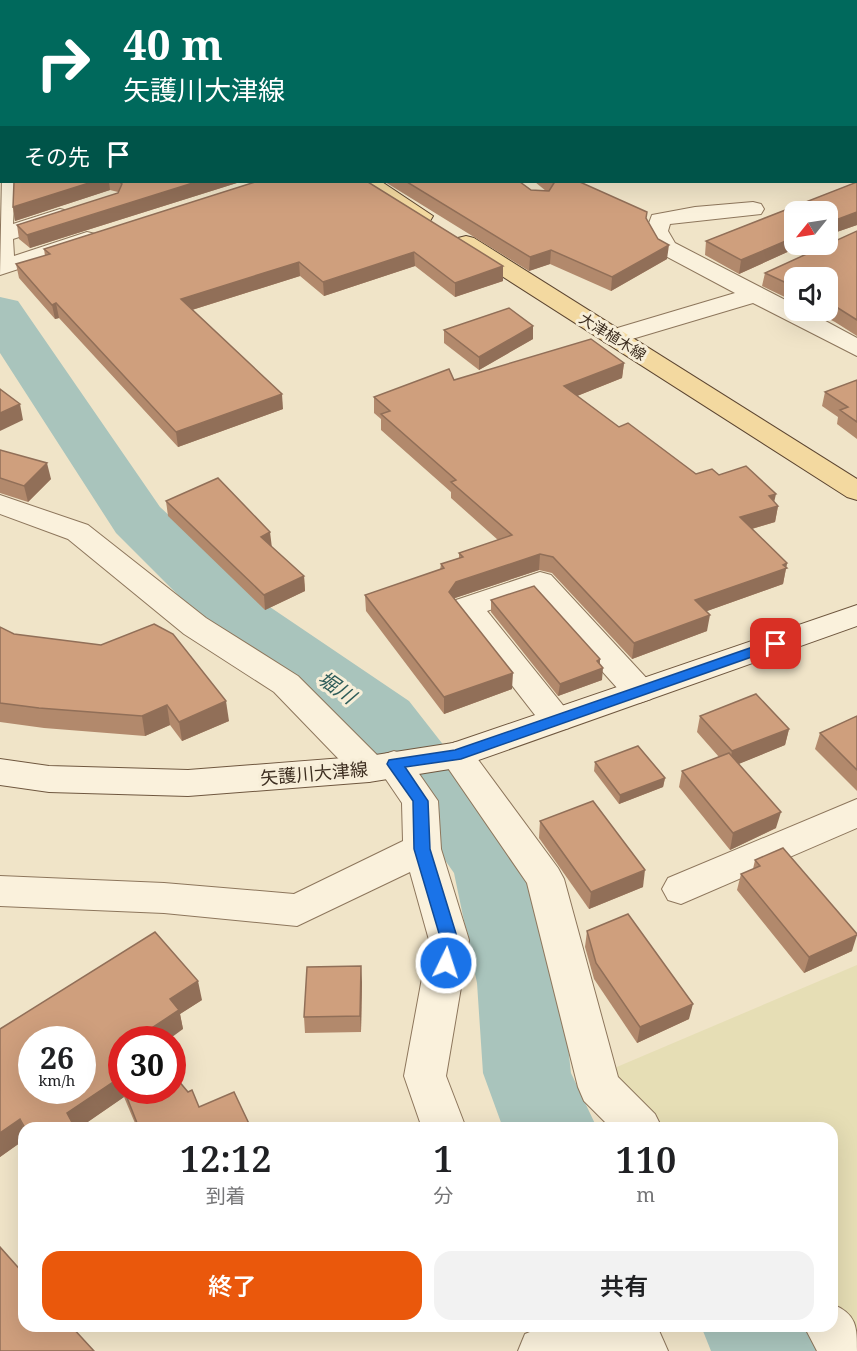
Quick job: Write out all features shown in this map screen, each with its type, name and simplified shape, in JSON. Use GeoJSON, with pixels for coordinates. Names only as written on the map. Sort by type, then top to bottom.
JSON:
{"type":"FeatureCollection","features":[{"type":"Feature","properties":{"kind":"main road","name":"大津植木線"},"geometry":{"type":"LineString","coordinates":[[370,183],[857,491]]}},
{"type":"Feature","properties":{"kind":"street"},"geometry":{"type":"LineString","coordinates":[[4,183],[2,267],[102,234]]}},
{"type":"Feature","properties":{"kind":"street"},"geometry":{"type":"LineString","coordinates":[[753,209],[708,211],[660,220],[657,231],[666,247],[752,285],[857,348]]}},
{"type":"Feature","properties":{"kind":"street"},"geometry":{"type":"LineString","coordinates":[[1,235],[78,210]]}},
{"type":"Feature","properties":{"kind":"street"},"geometry":{"type":"LineString","coordinates":[[613,336],[752,285]]}},
{"type":"Feature","properties":{"kind":"street"},"geometry":{"type":"LineString","coordinates":[[0,504],[78,532],[195,626],[286,684],[420,801],[422,849],[450,940],[425,1076],[442,1122]]}},
{"type":"Feature","properties":{"kind":"street"},"geometry":{"type":"LineString","coordinates":[[557,719],[467,607],[540,582],[639,691]]}},
{"type":"Feature","properties":{"kind":"street","name":"矢護川大津線"},"geometry":{"type":"LineString","coordinates":[[0,772],[49,779],[188,783],[382,766],[456,755],[857,615]]}},
{"type":"Feature","properties":{"kind":"street"},"geometry":{"type":"LineString","coordinates":[[456,755],[545,879],[599,1087],[634,1122]]}},
{"type":"Feature","properties":{"kind":"street"},"geometry":{"type":"LineString","coordinates":[[681,889],[857,813]]}},
{"type":"Feature","properties":{"kind":"street"},"geometry":{"type":"LineString","coordinates":[[0,891],[164,898],[297,910],[422,849]]}},
{"type":"Feature","properties":{"kind":"street"},"geometry":{"type":"LineString","coordinates":[[542,1351],[604,1332]]}},
{"type":"Feature","properties":{"kind":"street"},"geometry":{"type":"LineString","coordinates":[[633,1332],[644,1351]]}},
{"type":"Feature","properties":{"kind":"street"},"geometry":{"type":"LineString","coordinates":[[832,1332],[846,1351]]}},
{"type":"Feature","properties":{"kind":"shaded area"},"geometry":{"type":"Polygon","coordinates":[[[857,965],[857,1342],[838,1316],[838,1122],[655,1122],[605,1072],[857,965]]]}},
{"type":"Feature","properties":{"kind":"building"},"geometry":{"type":"Polygon","coordinates":[[[14,183],[89,183],[13,207],[14,183]]]}},
{"type":"Feature","properties":{"kind":"building"},"geometry":{"type":"Polygon","coordinates":[[[193,183],[27,235],[17,225],[118,193],[122,184],[193,183]]]}},
{"type":"Feature","properties":{"kind":"building"},"geometry":{"type":"Polygon","coordinates":[[[252,183],[370,183],[503,266],[455,283],[414,252],[323,282],[299,262],[181,299],[282,394],[176,432],[56,303],[52,305],[16,264],[50,254],[44,249],[252,183]]]}},
{"type":"Feature","properties":{"kind":"building"},"geometry":{"type":"Polygon","coordinates":[[[409,183],[521,183],[531,190],[549,191],[554,183],[582,183],[647,212],[646,218],[658,239],[669,245],[612,277],[551,250],[530,257],[409,183]]]}},
{"type":"Feature","properties":{"kind":"building"},"geometry":{"type":"Polygon","coordinates":[[[857,183],[857,212],[838,219],[838,201],[808,201],[857,183]]]}},
{"type":"Feature","properties":{"kind":"building"},"geometry":{"type":"Polygon","coordinates":[[[784,211],[784,242],[741,260],[706,241],[784,211]]]}},
{"type":"Feature","properties":{"kind":"building"},"geometry":{"type":"Polygon","coordinates":[[[857,231],[857,320],[838,308],[838,267],[784,267],[784,282],[765,273],[804,255],[838,255],[838,240],[857,231]]]}},
{"type":"Feature","properties":{"kind":"building"},"geometry":{"type":"Polygon","coordinates":[[[509,308],[533,326],[479,357],[444,330],[509,308]]]}},
{"type":"Feature","properties":{"kind":"building"},"geometry":{"type":"Polygon","coordinates":[[[591,339],[624,363],[564,386],[619,427],[628,423],[696,474],[712,469],[719,475],[746,466],[776,494],[769,496],[778,506],[740,517],[787,563],[783,565],[787,568],[695,600],[710,615],[634,643],[553,557],[540,554],[456,582],[449,592],[513,673],[444,697],[365,595],[444,568],[441,564],[463,557],[459,553],[512,535],[451,482],[456,480],[381,414],[390,411],[374,397],[449,369],[454,380],[591,339]]]}},
{"type":"Feature","properties":{"kind":"building"},"geometry":{"type":"Polygon","coordinates":[[[857,380],[857,422],[840,410],[848,407],[825,392],[857,380]]]}},
{"type":"Feature","properties":{"kind":"building"},"geometry":{"type":"Polygon","coordinates":[[[0,389],[20,404],[0,413],[0,389]]]}},
{"type":"Feature","properties":{"kind":"building"},"geometry":{"type":"Polygon","coordinates":[[[0,450],[47,463],[24,486],[0,478],[0,450]]]}},
{"type":"Feature","properties":{"kind":"building"},"geometry":{"type":"Polygon","coordinates":[[[218,478],[270,532],[261,537],[304,576],[264,595],[166,501],[218,478]]]}},
{"type":"Feature","properties":{"kind":"building"},"geometry":{"type":"Polygon","coordinates":[[[534,586],[600,659],[597,661],[603,668],[560,684],[491,600],[534,586]]]}},
{"type":"Feature","properties":{"kind":"building"},"geometry":{"type":"Polygon","coordinates":[[[154,624],[173,634],[226,701],[179,722],[167,705],[142,716],[0,703],[0,627],[14,634],[101,645],[154,624]]]}},
{"type":"Feature","properties":{"kind":"building"},"geometry":{"type":"Polygon","coordinates":[[[756,694],[789,729],[732,751],[700,716],[756,694]]]}},
{"type":"Feature","properties":{"kind":"building"},"geometry":{"type":"Polygon","coordinates":[[[857,716],[857,770],[820,733],[857,716]]]}},
{"type":"Feature","properties":{"kind":"building"},"geometry":{"type":"Polygon","coordinates":[[[638,746],[665,778],[620,795],[595,762],[638,746]]]}},
{"type":"Feature","properties":{"kind":"building"},"geometry":{"type":"Polygon","coordinates":[[[729,753],[781,812],[733,833],[682,771],[729,753]]]}},
{"type":"Feature","properties":{"kind":"building"},"geometry":{"type":"Polygon","coordinates":[[[593,801],[645,870],[591,892],[540,821],[593,801]]]}},
{"type":"Feature","properties":{"kind":"building"},"geometry":{"type":"Polygon","coordinates":[[[783,848],[857,935],[809,957],[741,874],[760,866],[755,860],[783,848]]]}},
{"type":"Feature","properties":{"kind":"building"},"geometry":{"type":"Polygon","coordinates":[[[628,914],[693,1004],[640,1027],[596,963],[587,931],[628,914]]]}},
{"type":"Feature","properties":{"kind":"building"},"geometry":{"type":"Polygon","coordinates":[[[155,932],[198,981],[170,999],[179,1010],[155,1026],[108,1026],[108,1085],[96,1093],[96,1026],[18,1026],[18,1104],[80,1104],[67,1113],[72,1122],[22,1122],[20,1119],[0,1133],[0,1029],[155,932]]]}},
{"type":"Feature","properties":{"kind":"building"},"geometry":{"type":"Polygon","coordinates":[[[361,966],[360,1016],[304,1017],[307,967],[361,966]]]}},
{"type":"Feature","properties":{"kind":"building"},"geometry":{"type":"Polygon","coordinates":[[[186,1090],[188,1092],[192,1090],[199,1107],[234,1092],[248,1122],[137,1122],[130,1104],[186,1104],[186,1090]]]}},
{"type":"Feature","properties":{"kind":"building"},"geometry":{"type":"Polygon","coordinates":[[[0,1247],[18,1267],[18,1332],[77,1332],[94,1351],[0,1351],[0,1247]]]}},
{"type":"Feature","properties":{"kind":"waterway","name":"堀川"},"geometry":{"type":"LineString","coordinates":[[0,312],[78,433],[138,520],[241,619],[384,719],[492,865],[519,983],[527,1073],[546,1122]]}},
{"type":"Feature","properties":{"kind":"waterway","name":"堀川"},"geometry":{"type":"LineString","coordinates":[[756,1332],[770,1351]]}},
{"type":"Feature","properties":{"kind":"route"},"geometry":{"type":"LineString","coordinates":[[446,963],[450,940],[422,849],[420,801],[394,764],[456,755],[776,644]]}}]}
